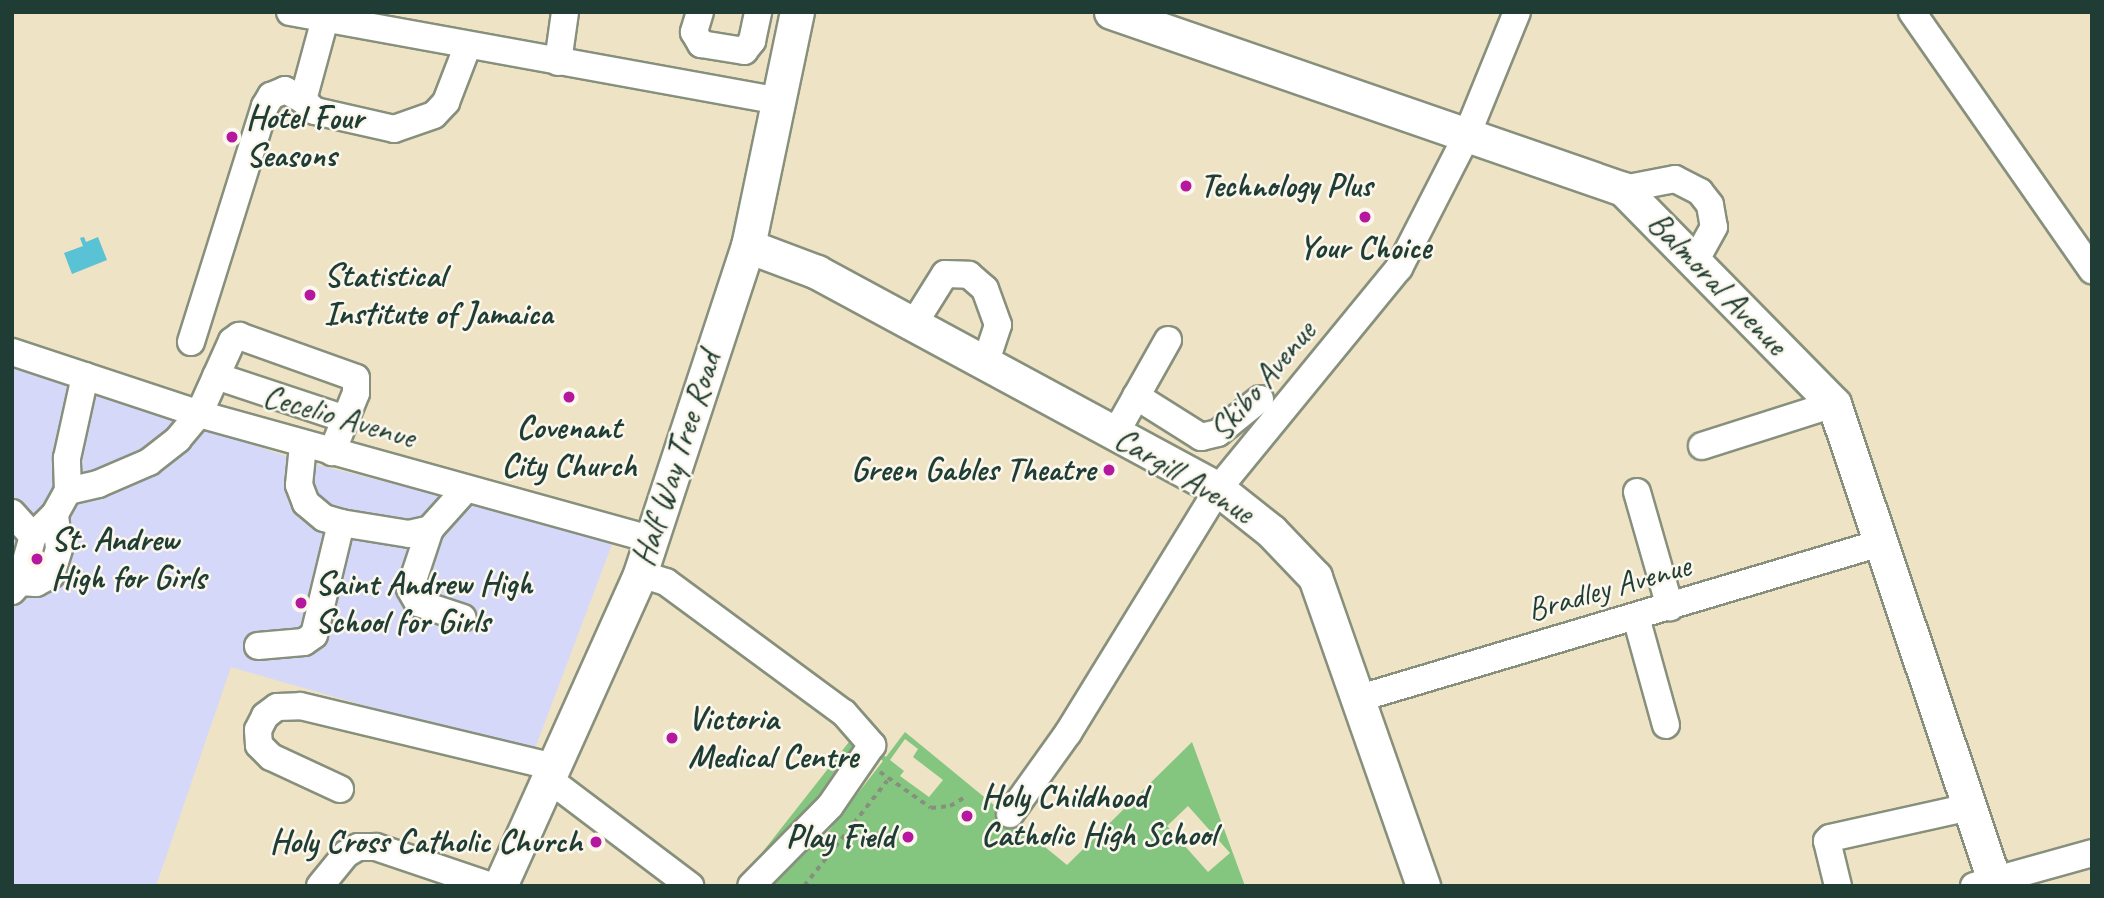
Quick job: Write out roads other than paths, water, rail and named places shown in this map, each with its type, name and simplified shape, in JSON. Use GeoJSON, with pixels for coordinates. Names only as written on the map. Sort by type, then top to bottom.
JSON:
{"type":"FeatureCollection","features":[{"type":"Feature","properties":{"kind":"main road","name":"Half Way Tree Road"},"geometry":{"type":"LineString","coordinates":[[500,886],[640,574],[748,246],[797,12]]}},
{"type":"Feature","properties":{"kind":"main road","name":"Balmoral Avenue"},"geometry":{"type":"LineString","coordinates":[[1111,12],[1466,137],[1623,189],[1834,404],[1877,544],[1970,807],[1988,884]]}},
{"type":"Feature","properties":{"kind":"main road","name":"Cargill Avenue"},"geometry":{"type":"LineString","coordinates":[[748,246],[817,272],[1218,489],[1272,531],[1315,577],[1360,698],[1423,886]]}},
{"type":"Feature","properties":{"kind":"street"},"geometry":{"type":"LineString","coordinates":[[290,12],[325,19],[401,22],[468,45],[779,102]]}},
{"type":"Feature","properties":{"kind":"street"},"geometry":{"type":"LineString","coordinates":[[558,62],[565,12]]}},
{"type":"Feature","properties":{"kind":"street"},"geometry":{"type":"LineString","coordinates":[[700,12],[694,32],[701,44],[744,51],[752,41],[758,12]]}},
{"type":"Feature","properties":{"kind":"street","name":"Skibo Avenue"},"geometry":{"type":"LineString","coordinates":[[1010,814],[1068,733],[1218,489],[1399,268],[1466,137],[1517,12]]}},
{"type":"Feature","properties":{"kind":"street"},"geometry":{"type":"LineString","coordinates":[[1912,12],[2092,270]]}},
{"type":"Feature","properties":{"kind":"street"},"geometry":{"type":"LineString","coordinates":[[303,100],[325,19]]}},
{"type":"Feature","properties":{"kind":"street"},"geometry":{"type":"LineString","coordinates":[[191,342],[265,106],[271,96],[285,90],[316,111],[394,129],[419,123],[446,102],[468,45]]}},
{"type":"Feature","properties":{"kind":"street"},"geometry":{"type":"LineString","coordinates":[[1623,189],[1675,179],[1700,192],[1710,205],[1714,227],[1695,261]]}},
{"type":"Feature","properties":{"kind":"street"},"geometry":{"type":"LineString","coordinates":[[913,325],[945,274],[969,275],[985,289],[998,325],[985,365]]}},
{"type":"Feature","properties":{"kind":"street"},"geometry":{"type":"LineString","coordinates":[[68,491],[98,484],[149,462],[178,439],[199,414],[232,341],[250,338],[356,378],[332,453]]}},
{"type":"Feature","properties":{"kind":"street"},"geometry":{"type":"LineString","coordinates":[[1115,434],[1168,340]]}},
{"type":"Feature","properties":{"kind":"street","name":"Cecelio Avenue"},"geometry":{"type":"LineString","coordinates":[[12,352],[199,414],[303,445],[650,539]]}},
{"type":"Feature","properties":{"kind":"street"},"geometry":{"type":"LineString","coordinates":[[55,514],[59,548],[51,575],[36,583],[16,586],[33,536],[55,514],[68,491],[67,458],[85,376]]}},
{"type":"Feature","properties":{"kind":"street"},"geometry":{"type":"LineString","coordinates":[[216,376],[345,419]]}},
{"type":"Feature","properties":{"kind":"street"},"geometry":{"type":"LineString","coordinates":[[1136,396],[1201,437],[1218,433],[1260,399]]}},
{"type":"Feature","properties":{"kind":"street"},"geometry":{"type":"LineString","coordinates":[[1702,446],[1834,404]]}},
{"type":"Feature","properties":{"kind":"street"},"geometry":{"type":"LineString","coordinates":[[303,445],[299,485],[306,503],[324,518],[409,534],[430,529]]}},
{"type":"Feature","properties":{"kind":"street"},"geometry":{"type":"LineString","coordinates":[[463,618],[418,603],[410,589],[430,529],[466,489]]}},
{"type":"Feature","properties":{"kind":"street"},"geometry":{"type":"LineString","coordinates":[[1637,492],[1670,607]]}},
{"type":"Feature","properties":{"kind":"street"},"geometry":{"type":"LineString","coordinates":[[12,513],[33,536]]}},
{"type":"Feature","properties":{"kind":"street"},"geometry":{"type":"LineString","coordinates":[[258,646],[304,642],[314,635],[341,523]]}},
{"type":"Feature","properties":{"kind":"street","name":"Bradley Avenue"},"geometry":{"type":"LineString","coordinates":[[1360,698],[1877,544]]}},
{"type":"Feature","properties":{"kind":"street"},"geometry":{"type":"LineString","coordinates":[[640,574],[666,582],[844,713],[872,745],[868,757],[830,806],[751,886]]}},
{"type":"Feature","properties":{"kind":"street"},"geometry":{"type":"LineString","coordinates":[[1636,617],[1667,725]]}},
{"type":"Feature","properties":{"kind":"street"},"geometry":{"type":"LineString","coordinates":[[340,789],[271,757],[259,745],[258,730],[265,716],[277,707],[300,706],[552,774],[690,886]]}},
{"type":"Feature","properties":{"kind":"street"},"geometry":{"type":"LineString","coordinates":[[1838,886],[1830,838],[1970,807]]}},
{"type":"Feature","properties":{"kind":"street"},"geometry":{"type":"LineString","coordinates":[[320,886],[346,854],[358,847],[376,847],[491,886]]}},
{"type":"Feature","properties":{"kind":"street"},"geometry":{"type":"LineString","coordinates":[[1988,884],[2092,853]]}},
{"type":"Feature","properties":{"kind":"water"},"geometry":{"type":"Polygon","coordinates":[[[84,237],[86,242],[98,237],[107,260],[72,274],[64,253],[83,246],[80,238],[84,237]]]}},
{"type":"Feature","properties":{"kind":"place","name":"Hotel Four Seasons"},"geometry":{"type":"Point","coordinates":[232,137]}},
{"type":"Feature","properties":{"kind":"place","name":"Technology Plus"},"geometry":{"type":"Point","coordinates":[1186,186]}},
{"type":"Feature","properties":{"kind":"place","name":"Your Choice"},"geometry":{"type":"Point","coordinates":[1365,217]}},
{"type":"Feature","properties":{"kind":"place","name":"Statistical Institute of Jamaica"},"geometry":{"type":"Point","coordinates":[310,295]}},
{"type":"Feature","properties":{"kind":"place","name":"Covenant City Church"},"geometry":{"type":"Point","coordinates":[569,397]}},
{"type":"Feature","properties":{"kind":"place","name":"Green Gables Theatre"},"geometry":{"type":"Point","coordinates":[1109,470]}},
{"type":"Feature","properties":{"kind":"place","name":"St. Andrew High for Girls"},"geometry":{"type":"Point","coordinates":[37,559]}},
{"type":"Feature","properties":{"kind":"place","name":"Saint Andrew High School for Girls"},"geometry":{"type":"Point","coordinates":[301,603]}},
{"type":"Feature","properties":{"kind":"place","name":"Victoria Medical Centre"},"geometry":{"type":"Point","coordinates":[672,738]}},
{"type":"Feature","properties":{"kind":"place","name":"Holy Childhood Catholic High School"},"geometry":{"type":"Point","coordinates":[967,816]}},
{"type":"Feature","properties":{"kind":"place","name":"Play Field"},"geometry":{"type":"Point","coordinates":[908,837]}},
{"type":"Feature","properties":{"kind":"place","name":"Holy Cross Catholic Church"},"geometry":{"type":"Point","coordinates":[596,842]}}]}
